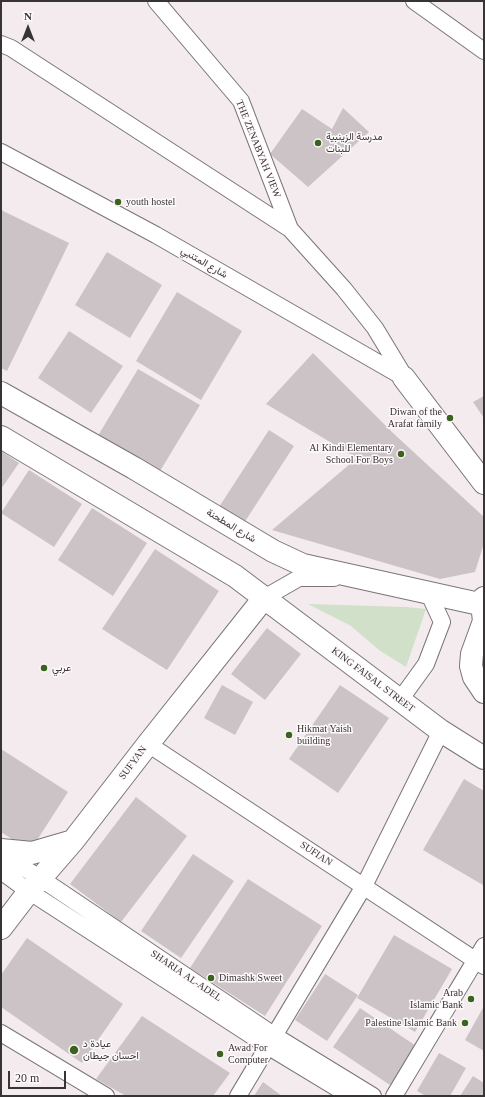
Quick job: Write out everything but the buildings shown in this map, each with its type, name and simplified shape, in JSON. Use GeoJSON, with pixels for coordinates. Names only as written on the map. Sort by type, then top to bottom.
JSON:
{"type":"FeatureCollection","features":[{"type":"Feature","properties":{"kind":"main road"},"geometry":{"type":"LineString","coordinates":[[404,378],[484,483]]}},
{"type":"Feature","properties":{"kind":"main road","name":"شارع المطحنة"},"geometry":{"type":"LineString","coordinates":[[1,393],[134,468],[273,551],[303,565],[428,592],[483,602]]}},
{"type":"Feature","properties":{"kind":"main road"},"geometry":{"type":"LineString","coordinates":[[1,437],[235,576],[264,598]]}},
{"type":"Feature","properties":{"kind":"main road","name":"KING FAISAL STREET"},"geometry":{"type":"LineString","coordinates":[[264,598],[441,730],[484,758]]}},
{"type":"Feature","properties":{"kind":"main road","name":"SUFYAN"},"geometry":{"type":"LineString","coordinates":[[1,928],[34,884],[73,841],[264,598]]}},
{"type":"Feature","properties":{"kind":"main road"},"geometry":{"type":"LineString","coordinates":[[483,602],[484,621],[472,654],[471,666],[474,678],[484,692]]}},
{"type":"Feature","properties":{"kind":"main road"},"geometry":{"type":"LineString","coordinates":[[1,850],[32,852],[73,841]]}},
{"type":"Feature","properties":{"kind":"street","name":"THE ZENABYAH VIEW"},"geometry":{"type":"LineString","coordinates":[[156,1],[241,101],[290,229]]}},
{"type":"Feature","properties":{"kind":"street"},"geometry":{"type":"LineString","coordinates":[[414,1],[484,51]]}},
{"type":"Feature","properties":{"kind":"street"},"geometry":{"type":"LineString","coordinates":[[1,44],[11,48],[290,229],[344,289],[375,328],[404,378]]}},
{"type":"Feature","properties":{"kind":"street","name":"شارع المتنبي"},"geometry":{"type":"LineString","coordinates":[[1,152],[156,235],[404,378]]}},
{"type":"Feature","properties":{"kind":"street"},"geometry":{"type":"LineString","coordinates":[[264,598],[299,578],[363,578]]}},
{"type":"Feature","properties":{"kind":"street"},"geometry":{"type":"LineString","coordinates":[[400,700],[426,664],[442,622],[428,592]]}},
{"type":"Feature","properties":{"kind":"street"},"geometry":{"type":"LineString","coordinates":[[238,1096],[364,886],[441,730]]}},
{"type":"Feature","properties":{"kind":"street","name":"SUFIAN"},"geometry":{"type":"LineString","coordinates":[[148,744],[480,963]]}},
{"type":"Feature","properties":{"kind":"street","name":"SHARIA AL-ADEL"},"geometry":{"type":"LineString","coordinates":[[1,854],[34,884],[272,1041],[350,1096]]}},
{"type":"Feature","properties":{"kind":"street","name":"SHARIA AL-ADEL"},"geometry":{"type":"LineString","coordinates":[[1,871],[34,884]]}},
{"type":"Feature","properties":{"kind":"street"},"geometry":{"type":"LineString","coordinates":[[394,1096],[480,963],[484,946]]}},
{"type":"Feature","properties":{"kind":"street"},"geometry":{"type":"LineString","coordinates":[[1,1034],[106,1096]]}},
{"type":"Feature","properties":{"kind":"street","name":"SHARIA AL-ADEL"},"geometry":{"type":"LineString","coordinates":[[272,1041],[372,1096]]}},
{"type":"Feature","properties":{"kind":"green space"},"geometry":{"type":"Polygon","coordinates":[[[308,604],[426,609],[406,667],[379,650],[351,626],[308,604]]]}},
{"type":"Feature","properties":{"kind":"place","name":"مدرسة الزينبية للبنات"},"geometry":{"type":"Point","coordinates":[318,143]}},
{"type":"Feature","properties":{"kind":"place","name":"youth hostel"},"geometry":{"type":"Point","coordinates":[118,202]}},
{"type":"Feature","properties":{"kind":"place","name":"Diwan of the Arafat family"},"geometry":{"type":"Point","coordinates":[450,418]}},
{"type":"Feature","properties":{"kind":"place","name":"Al Kindi Elementary School For Boys"},"geometry":{"type":"Point","coordinates":[401,454]}},
{"type":"Feature","properties":{"kind":"place","name":"عربي"},"geometry":{"type":"Point","coordinates":[44,668]}},
{"type":"Feature","properties":{"kind":"place","name":"Hikmat Yaish building"},"geometry":{"type":"Point","coordinates":[289,735]}},
{"type":"Feature","properties":{"kind":"place","name":"Dimashk Sweet"},"geometry":{"type":"Point","coordinates":[211,978]}},
{"type":"Feature","properties":{"kind":"place","name":"Arab Islamic Bank"},"geometry":{"type":"Point","coordinates":[471,999]}},
{"type":"Feature","properties":{"kind":"place","name":"Palestine Islamic Bank"},"geometry":{"type":"Point","coordinates":[465,1023]}},
{"type":"Feature","properties":{"kind":"place","name":"عيادة د احسان جيطان"},"geometry":{"type":"Point","coordinates":[74,1050]}},
{"type":"Feature","properties":{"kind":"place","name":"Awad For Computer"},"geometry":{"type":"Point","coordinates":[220,1054]}}]}
